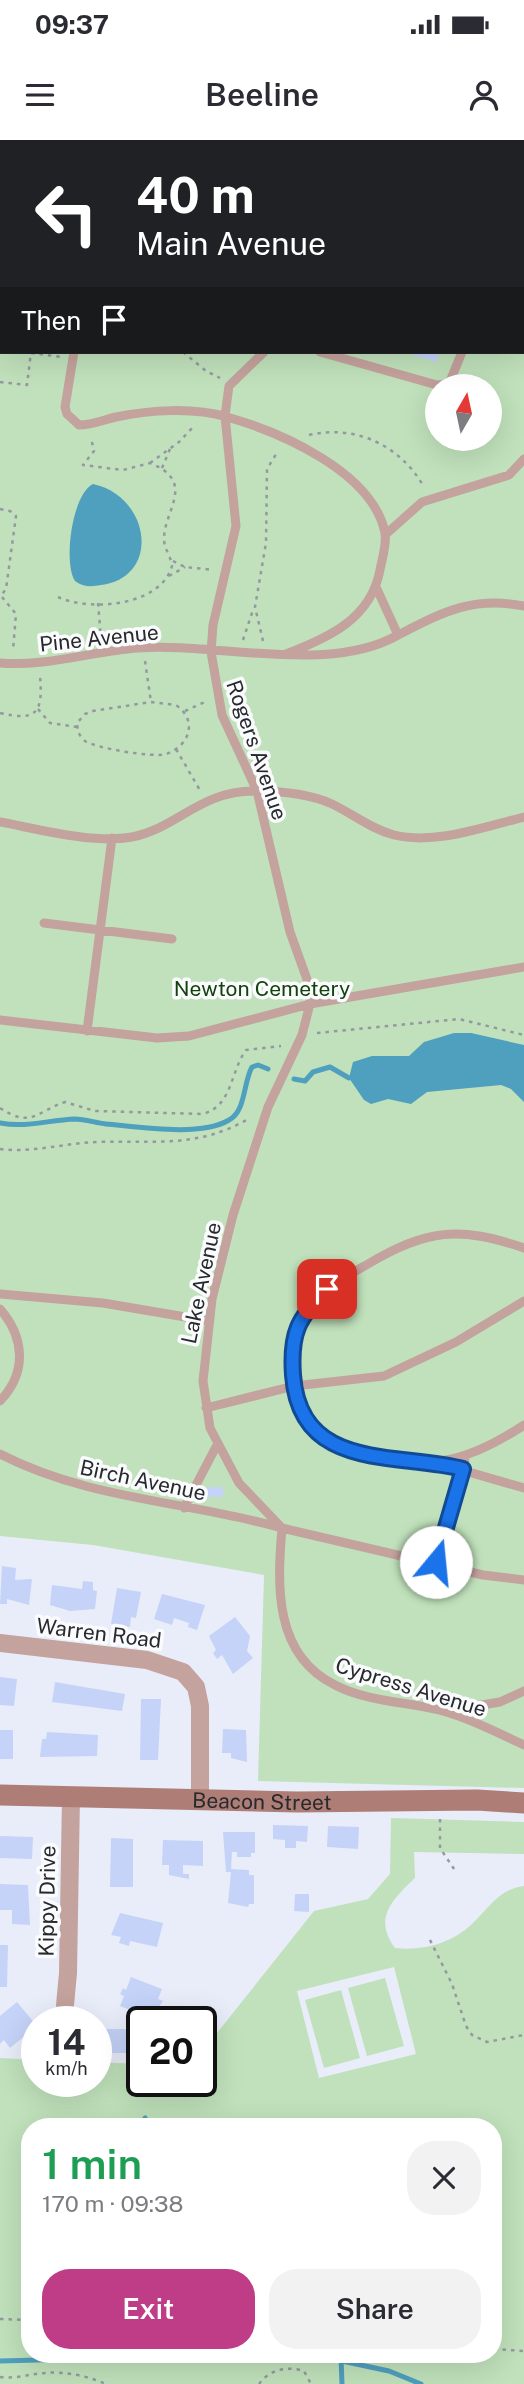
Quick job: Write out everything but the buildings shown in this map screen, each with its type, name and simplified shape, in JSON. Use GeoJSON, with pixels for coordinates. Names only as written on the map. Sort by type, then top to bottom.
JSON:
{"type":"FeatureCollection","features":[{"type":"Feature","properties":{"kind":"main road","name":"Beacon Street"},"geometry":{"type":"LineString","coordinates":[[0,1796],[200,1800],[440,1799],[524,1803]]}},
{"type":"Feature","properties":{"kind":"street","name":"Warren Road"},"geometry":{"type":"LineString","coordinates":[[0,1643],[147,1660],[183,1672],[195,1687],[200,1706],[200,1800]]}},
{"type":"Feature","properties":{"kind":"street","name":"Kippy Drive"},"geometry":{"type":"LineString","coordinates":[[65,2005],[71,1796]]}},
{"type":"Feature","properties":{"kind":"lane"},"geometry":{"type":"LineString","coordinates":[[233,383],[262,354]]}},
{"type":"Feature","properties":{"kind":"lane"},"geometry":{"type":"LineString","coordinates":[[327,354],[437,385],[449,384],[453,379],[461,354]]}},
{"type":"Feature","properties":{"kind":"lane"},"geometry":{"type":"LineString","coordinates":[[74,355],[65,407],[67,414],[79,425],[142,413],[201,413],[225,416],[293,442],[323,458],[357,486],[379,517],[385,535],[377,589],[352,621],[326,639],[286,654]]}},
{"type":"Feature","properties":{"kind":"lane","name":"Rogers Avenue"},"geometry":{"type":"LineString","coordinates":[[233,383],[225,416],[236,514],[227,572],[213,625],[211,652],[222,715],[257,791],[290,932],[309,985],[310,1004]]}},
{"type":"Feature","properties":{"kind":"lane"},"geometry":{"type":"LineString","coordinates":[[385,535],[422,502],[509,475],[524,459]]}},
{"type":"Feature","properties":{"kind":"lane"},"geometry":{"type":"LineString","coordinates":[[377,589],[398,635]]}},
{"type":"Feature","properties":{"kind":"lane","name":"Pine Avenue"},"geometry":{"type":"LineString","coordinates":[[0,663],[38,662],[143,648],[286,654],[342,652],[382,644],[451,609],[476,602],[524,606]]}},
{"type":"Feature","properties":{"kind":"lane"},"geometry":{"type":"LineString","coordinates":[[0,822],[112,838],[132,837],[206,801],[237,791],[307,796],[331,803],[372,827],[417,838],[453,834],[524,817]]}},
{"type":"Feature","properties":{"kind":"lane"},"geometry":{"type":"LineString","coordinates":[[87,1031],[112,838]]}},
{"type":"Feature","properties":{"kind":"lane"},"geometry":{"type":"LineString","coordinates":[[44,923],[172,939]]}},
{"type":"Feature","properties":{"kind":"lane"},"geometry":{"type":"LineString","coordinates":[[0,1020],[158,1038],[189,1037],[310,1004],[524,967]]}},
{"type":"Feature","properties":{"kind":"lane","name":"Lake Avenue"},"geometry":{"type":"LineString","coordinates":[[282,1528],[239,1483],[218,1443],[206,1408],[203,1381],[209,1321],[233,1215],[268,1108],[302,1035],[310,1004]]}},
{"type":"Feature","properties":{"kind":"lane"},"geometry":{"type":"LineString","coordinates":[[524,1248],[468,1233],[446,1233],[385,1254],[327,1289],[305,1311],[296,1327],[293,1342],[294,1386],[300,1409],[326,1440],[367,1456],[432,1462],[524,1488]]}},
{"type":"Feature","properties":{"kind":"lane"},"geometry":{"type":"LineString","coordinates":[[0,1294],[103,1303],[209,1321]]}},
{"type":"Feature","properties":{"kind":"lane"},"geometry":{"type":"LineString","coordinates":[[206,1408],[294,1386],[384,1376],[456,1342],[524,1301]]}},
{"type":"Feature","properties":{"kind":"lane"},"geometry":{"type":"LineString","coordinates":[[0,1309],[15,1328],[20,1360],[18,1375],[0,1401]]}},
{"type":"Feature","properties":{"kind":"lane"},"geometry":{"type":"LineString","coordinates":[[432,1462],[466,1455],[524,1425]]}},
{"type":"Feature","properties":{"kind":"lane"},"geometry":{"type":"LineString","coordinates":[[184,1508],[218,1443]]}},
{"type":"Feature","properties":{"kind":"lane","name":"Birch Avenue"},"geometry":{"type":"LineString","coordinates":[[0,1454],[27,1468],[90,1489],[282,1528]]}},
{"type":"Feature","properties":{"kind":"lane"},"geometry":{"type":"LineString","coordinates":[[436,1562],[466,1455]]}},
{"type":"Feature","properties":{"kind":"lane"},"geometry":{"type":"LineString","coordinates":[[282,1528],[340,1544],[436,1562],[482,1575],[524,1580]]}},
{"type":"Feature","properties":{"kind":"lane","name":"Cypress Avenue"},"geometry":{"type":"LineString","coordinates":[[282,1528],[278,1596],[291,1642],[303,1659],[336,1686],[443,1711],[524,1745]]}},
{"type":"Feature","properties":{"kind":"lane"},"geometry":{"type":"LineString","coordinates":[[443,1711],[500,1702],[524,1691]]}},
{"type":"Feature","properties":{"kind":"path"},"geometry":{"type":"LineString","coordinates":[[0,382],[27,385],[31,354]]}},
{"type":"Feature","properties":{"kind":"path"},"geometry":{"type":"LineString","coordinates":[[185,354],[206,371],[233,383]]}},
{"type":"Feature","properties":{"kind":"path"},"geometry":{"type":"LineString","coordinates":[[79,425],[95,445],[83,465],[130,470],[150,463],[187,436],[201,413]]}},
{"type":"Feature","properties":{"kind":"path"},"geometry":{"type":"LineString","coordinates":[[239,653],[255,607],[266,543],[267,469],[274,454],[306,436],[333,432],[376,441],[403,458],[418,476],[430,500]]}},
{"type":"Feature","properties":{"kind":"path"},"geometry":{"type":"LineString","coordinates":[[162,469],[170,449]]}},
{"type":"Feature","properties":{"kind":"path"},"geometry":{"type":"LineString","coordinates":[[150,463],[162,469],[172,481],[176,497],[164,535],[171,560],[169,576]]}},
{"type":"Feature","properties":{"kind":"path"},"geometry":{"type":"LineString","coordinates":[[0,509],[10,511],[16,516],[6,589],[1,597],[17,619],[11,664]]}},
{"type":"Feature","properties":{"kind":"path"},"geometry":{"type":"LineString","coordinates":[[171,560],[185,567],[227,572]]}},
{"type":"Feature","properties":{"kind":"path"},"geometry":{"type":"LineString","coordinates":[[58,597],[75,603],[98,603],[147,596],[169,576],[185,567]]}},
{"type":"Feature","properties":{"kind":"path"},"geometry":{"type":"LineString","coordinates":[[98,603],[103,653]]}},
{"type":"Feature","properties":{"kind":"path"},"geometry":{"type":"LineString","coordinates":[[255,607],[268,653]]}},
{"type":"Feature","properties":{"kind":"path"},"geometry":{"type":"LineString","coordinates":[[143,648],[151,702]]}},
{"type":"Feature","properties":{"kind":"path"},"geometry":{"type":"LineString","coordinates":[[0,713],[23,718],[38,709],[42,694],[38,662]]}},
{"type":"Feature","properties":{"kind":"path"},"geometry":{"type":"LineString","coordinates":[[185,711],[217,696]]}},
{"type":"Feature","properties":{"kind":"path"},"geometry":{"type":"LineString","coordinates":[[77,727],[85,714],[151,702],[169,702],[185,711]]}},
{"type":"Feature","properties":{"kind":"path"},"geometry":{"type":"LineString","coordinates":[[38,709],[50,723],[77,727]]}},
{"type":"Feature","properties":{"kind":"path"},"geometry":{"type":"LineString","coordinates":[[77,727],[81,737],[91,744],[157,756],[176,749],[189,733],[185,711]]}},
{"type":"Feature","properties":{"kind":"path"},"geometry":{"type":"LineString","coordinates":[[176,749],[206,801]]}},
{"type":"Feature","properties":{"kind":"path"},"geometry":{"type":"LineString","coordinates":[[302,1035],[459,1019],[524,1035]]}},
{"type":"Feature","properties":{"kind":"path"},"geometry":{"type":"LineString","coordinates":[[0,1108],[29,1119],[38,1118],[65,1102],[95,1111],[203,1114],[212,1111],[224,1101],[246,1050],[271,1045],[297,1047]]}},
{"type":"Feature","properties":{"kind":"path"},"geometry":{"type":"LineString","coordinates":[[0,1149],[97,1142],[191,1141],[227,1131],[268,1108]]}},
{"type":"Feature","properties":{"kind":"path"},"geometry":{"type":"LineString","coordinates":[[440,1816],[440,1848],[454,1869]]}},
{"type":"Feature","properties":{"kind":"path"},"geometry":{"type":"LineString","coordinates":[[430,1940],[472,2035],[479,2041],[499,2042],[524,2035]]}},
{"type":"Feature","properties":{"kind":"path"},"geometry":{"type":"LineString","coordinates":[[0,2319],[21,2320]]}},
{"type":"Feature","properties":{"kind":"path"},"geometry":{"type":"LineString","coordinates":[[502,2350],[524,2351]]}},
{"type":"Feature","properties":{"kind":"path"},"geometry":{"type":"LineString","coordinates":[[259,2384],[266,2375],[289,2367],[304,2371],[311,2384]]}},
{"type":"Feature","properties":{"kind":"path"},"geometry":{"type":"LineString","coordinates":[[0,2377],[15,2379],[46,2372],[93,2378],[106,2384]]}},
{"type":"Feature","properties":{"kind":"green space","name":"Newton Cemetery"},"geometry":{"type":"Polygon","coordinates":[[[0,354],[524,354],[524,1788],[258,1781],[264,1575],[93,1545],[0,1536],[0,354]]]}},
{"type":"Feature","properties":{"kind":"green space"},"geometry":{"type":"Polygon","coordinates":[[[391,1818],[524,1822],[524,1854],[414,1852],[415,1878],[388,1910],[386,1927],[395,1948],[436,1945],[464,1931],[501,1895],[524,1886],[524,2384],[0,2384],[0,2058],[21,2059],[21,2097],[112,2097],[112,2063],[126,2063],[126,2097],[217,2097],[217,2033],[314,1911],[368,1899],[390,1874],[391,1818]],[[394,1967],[297,1991],[319,2078],[416,2054],[394,1967]]]}},
{"type":"Feature","properties":{"kind":"green space"},"geometry":{"type":"Polygon","coordinates":[[[385,1978],[404,2046],[367,2056],[348,1988],[385,1978]]]}},
{"type":"Feature","properties":{"kind":"green space"},"geometry":{"type":"Polygon","coordinates":[[[341,1990],[360,2058],[324,2068],[305,2000],[341,1990]]]}},
{"type":"Feature","properties":{"kind":"water"},"geometry":{"type":"Polygon","coordinates":[[[93,484],[112,491],[127,504],[137,519],[141,536],[140,553],[134,568],[121,579],[90,586],[75,581],[71,572],[70,545],[75,514],[86,490],[93,484]]]}},
{"type":"Feature","properties":{"kind":"water"},"geometry":{"type":"Polygon","coordinates":[[[454,1033],[471,1033],[524,1045],[524,1102],[511,1089],[501,1085],[427,1092],[411,1104],[388,1099],[371,1104],[364,1100],[349,1078],[353,1062],[372,1056],[409,1056],[424,1042],[454,1033]]]}},
{"type":"Feature","properties":{"kind":"waterway"},"geometry":{"type":"LineString","coordinates":[[0,1123],[28,1124],[75,1119],[152,1129],[203,1128],[229,1120],[239,1110],[252,1067],[258,1065],[268,1069]]}},
{"type":"Feature","properties":{"kind":"waterway"},"geometry":{"type":"LineString","coordinates":[[294,1079],[305,1081],[313,1072],[330,1067],[349,1078]]}},
{"type":"Feature","properties":{"kind":"waterway"},"geometry":{"type":"LineString","coordinates":[[0,2361],[21,2360]]}},
{"type":"Feature","properties":{"kind":"waterway"},"geometry":{"type":"LineString","coordinates":[[341,2363],[342,2384]]}},
{"type":"Feature","properties":{"kind":"waterway"},"geometry":{"type":"LineString","coordinates":[[351,2363],[389,2371],[421,2384]]}},
{"type":"Feature","properties":{"kind":"route"},"geometry":{"type":"LineString","coordinates":[[327,1289],[305,1311],[296,1327],[292,1363],[300,1409],[326,1440],[349,1451],[367,1456],[432,1462],[463,1469],[436,1562]]}}]}
